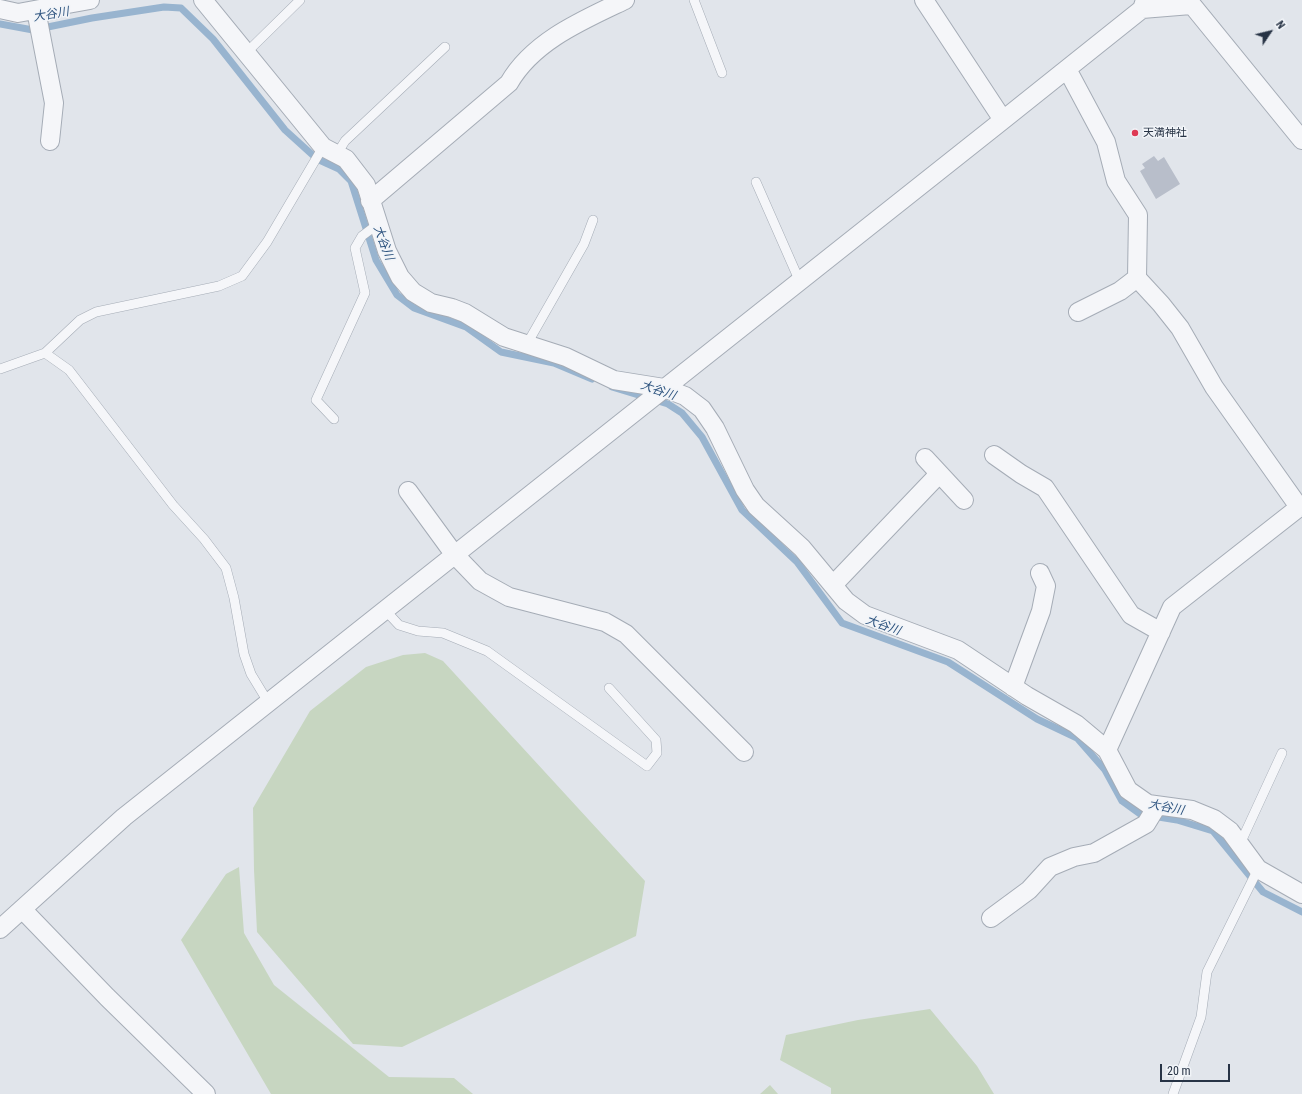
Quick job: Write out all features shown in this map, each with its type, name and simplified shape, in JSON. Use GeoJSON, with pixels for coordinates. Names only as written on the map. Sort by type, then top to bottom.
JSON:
{"type":"FeatureCollection","features":[{"type":"Feature","properties":{"kind":"street"},"geometry":{"type":"LineString","coordinates":[[0,9],[18,13],[90,0]]}},
{"type":"Feature","properties":{"kind":"street"},"geometry":{"type":"LineString","coordinates":[[203,0],[330,151],[346,159],[358,173],[366,185],[386,251],[400,277],[413,292],[431,303],[465,313],[504,337],[566,357],[614,380],[685,396],[702,409],[715,428],[745,490],[753,501],[802,548],[846,601],[865,615],[958,650],[1013,687],[1076,724],[1107,750],[1128,790],[1148,804],[1192,810],[1214,819],[1230,831],[1258,869],[1302,894]]}},
{"type":"Feature","properties":{"kind":"street"},"geometry":{"type":"LineString","coordinates":[[370,200],[509,83],[516,70],[554,37],[568,27],[625,0]]}},
{"type":"Feature","properties":{"kind":"street"},"geometry":{"type":"LineString","coordinates":[[924,0],[1003,120]]}},
{"type":"Feature","properties":{"kind":"street"},"geometry":{"type":"LineString","coordinates":[[0,929],[124,816],[661,390],[800,282],[1067,69],[1143,4],[1190,2],[1302,140]]}},
{"type":"Feature","properties":{"kind":"street"},"geometry":{"type":"LineString","coordinates":[[36,10],[54,103],[50,141]]}},
{"type":"Feature","properties":{"kind":"street"},"geometry":{"type":"LineString","coordinates":[[1067,69],[1106,142],[1116,181],[1138,215],[1137,278],[1161,304],[1180,328],[1214,387],[1301,506],[1172,607],[1107,750]]}},
{"type":"Feature","properties":{"kind":"street"},"geometry":{"type":"LineString","coordinates":[[1078,312],[1120,291],[1137,278]]}},
{"type":"Feature","properties":{"kind":"street"},"geometry":{"type":"LineString","coordinates":[[994,455],[1021,474],[1045,488],[1131,615],[1161,632]]}},
{"type":"Feature","properties":{"kind":"street"},"geometry":{"type":"LineString","coordinates":[[925,458],[964,500]]}},
{"type":"Feature","properties":{"kind":"street"},"geometry":{"type":"LineString","coordinates":[[833,586],[939,474]]}},
{"type":"Feature","properties":{"kind":"street"},"geometry":{"type":"LineString","coordinates":[[408,491],[454,554],[480,581],[509,597],[605,622],[626,634],[744,752]]}},
{"type":"Feature","properties":{"kind":"street"},"geometry":{"type":"LineString","coordinates":[[1013,687],[1041,611],[1046,586],[1040,573]]}},
{"type":"Feature","properties":{"kind":"street"},"geometry":{"type":"LineString","coordinates":[[991,918],[1030,890],[1050,867],[1074,857],[1094,853],[1146,824],[1157,806]]}},
{"type":"Feature","properties":{"kind":"street"},"geometry":{"type":"LineString","coordinates":[[22,909],[107,997],[206,1094]]}},
{"type":"Feature","properties":{"kind":"lane"},"geometry":{"type":"LineString","coordinates":[[247,52],[300,0]]}},
{"type":"Feature","properties":{"kind":"lane"},"geometry":{"type":"LineString","coordinates":[[694,0],[722,73]]}},
{"type":"Feature","properties":{"kind":"lane"},"geometry":{"type":"LineString","coordinates":[[0,369],[45,353],[80,320],[96,312],[219,286],[242,276],[330,151],[345,141],[444,47]]}},
{"type":"Feature","properties":{"kind":"lane"},"geometry":{"type":"LineString","coordinates":[[756,182],[800,282]]}},
{"type":"Feature","properties":{"kind":"lane"},"geometry":{"type":"LineString","coordinates":[[527,344],[584,244],[593,220]]}},
{"type":"Feature","properties":{"kind":"lane"},"geometry":{"type":"LineString","coordinates":[[334,419],[316,400],[365,293],[355,248],[362,236],[378,224]]}},
{"type":"Feature","properties":{"kind":"lane"},"geometry":{"type":"LineString","coordinates":[[45,353],[69,370],[173,505],[204,539],[226,568],[234,598],[244,654],[251,674],[268,702]]}},
{"type":"Feature","properties":{"kind":"lane"},"geometry":{"type":"LineString","coordinates":[[385,610],[399,625],[418,631],[443,633],[487,651],[647,766],[657,753],[656,740],[609,688]]}},
{"type":"Feature","properties":{"kind":"lane"},"geometry":{"type":"LineString","coordinates":[[1240,844],[1282,753]]}},
{"type":"Feature","properties":{"kind":"lane"},"geometry":{"type":"LineString","coordinates":[[1173,1094],[1201,1017],[1207,972],[1258,869]]}},
{"type":"Feature","properties":{"kind":"green space"},"geometry":{"type":"Polygon","coordinates":[[[425,653],[443,661],[645,881],[636,936],[402,1047],[353,1044],[257,932],[253,808],[310,711],[366,667],[403,655],[425,653]]]}},
{"type":"Feature","properties":{"kind":"green space"},"geometry":{"type":"Polygon","coordinates":[[[239,867],[244,933],[274,985],[389,1077],[454,1078],[473,1094],[271,1094],[181,940],[226,874],[239,867]]]}},
{"type":"Feature","properties":{"kind":"green space"},"geometry":{"type":"Polygon","coordinates":[[[930,1009],[977,1066],[994,1094],[831,1094],[831,1088],[780,1060],[786,1035],[858,1020],[930,1009]]]}},
{"type":"Feature","properties":{"kind":"green space"},"geometry":{"type":"Polygon","coordinates":[[[770,1085],[778,1094],[760,1094],[770,1085]]]}},
{"type":"Feature","properties":{"kind":"building"},"geometry":{"type":"Polygon","coordinates":[[[1154,156],[1158,161],[1164,157],[1180,184],[1156,199],[1140,171],[1145,168],[1142,164],[1154,156]]]}},
{"type":"Feature","properties":{"kind":"waterway","name":"大谷川"},"geometry":{"type":"LineString","coordinates":[[0,24],[33,30],[92,18],[164,7],[181,8],[213,39],[285,130],[317,159],[339,169],[351,181],[376,260],[397,295],[414,308],[466,327],[501,352],[554,363],[592,379]]}},
{"type":"Feature","properties":{"kind":"waterway","name":"大谷川"},"geometry":{"type":"LineString","coordinates":[[612,387],[668,404],[682,413],[702,437],[742,510],[797,562],[842,623],[948,662],[1037,719],[1077,738],[1105,770],[1122,801],[1140,814],[1177,820],[1213,831],[1263,892],[1302,912]]}},
{"type":"Feature","properties":{"kind":"place","name":"天満神社"},"geometry":{"type":"Point","coordinates":[1135,133]}}]}
